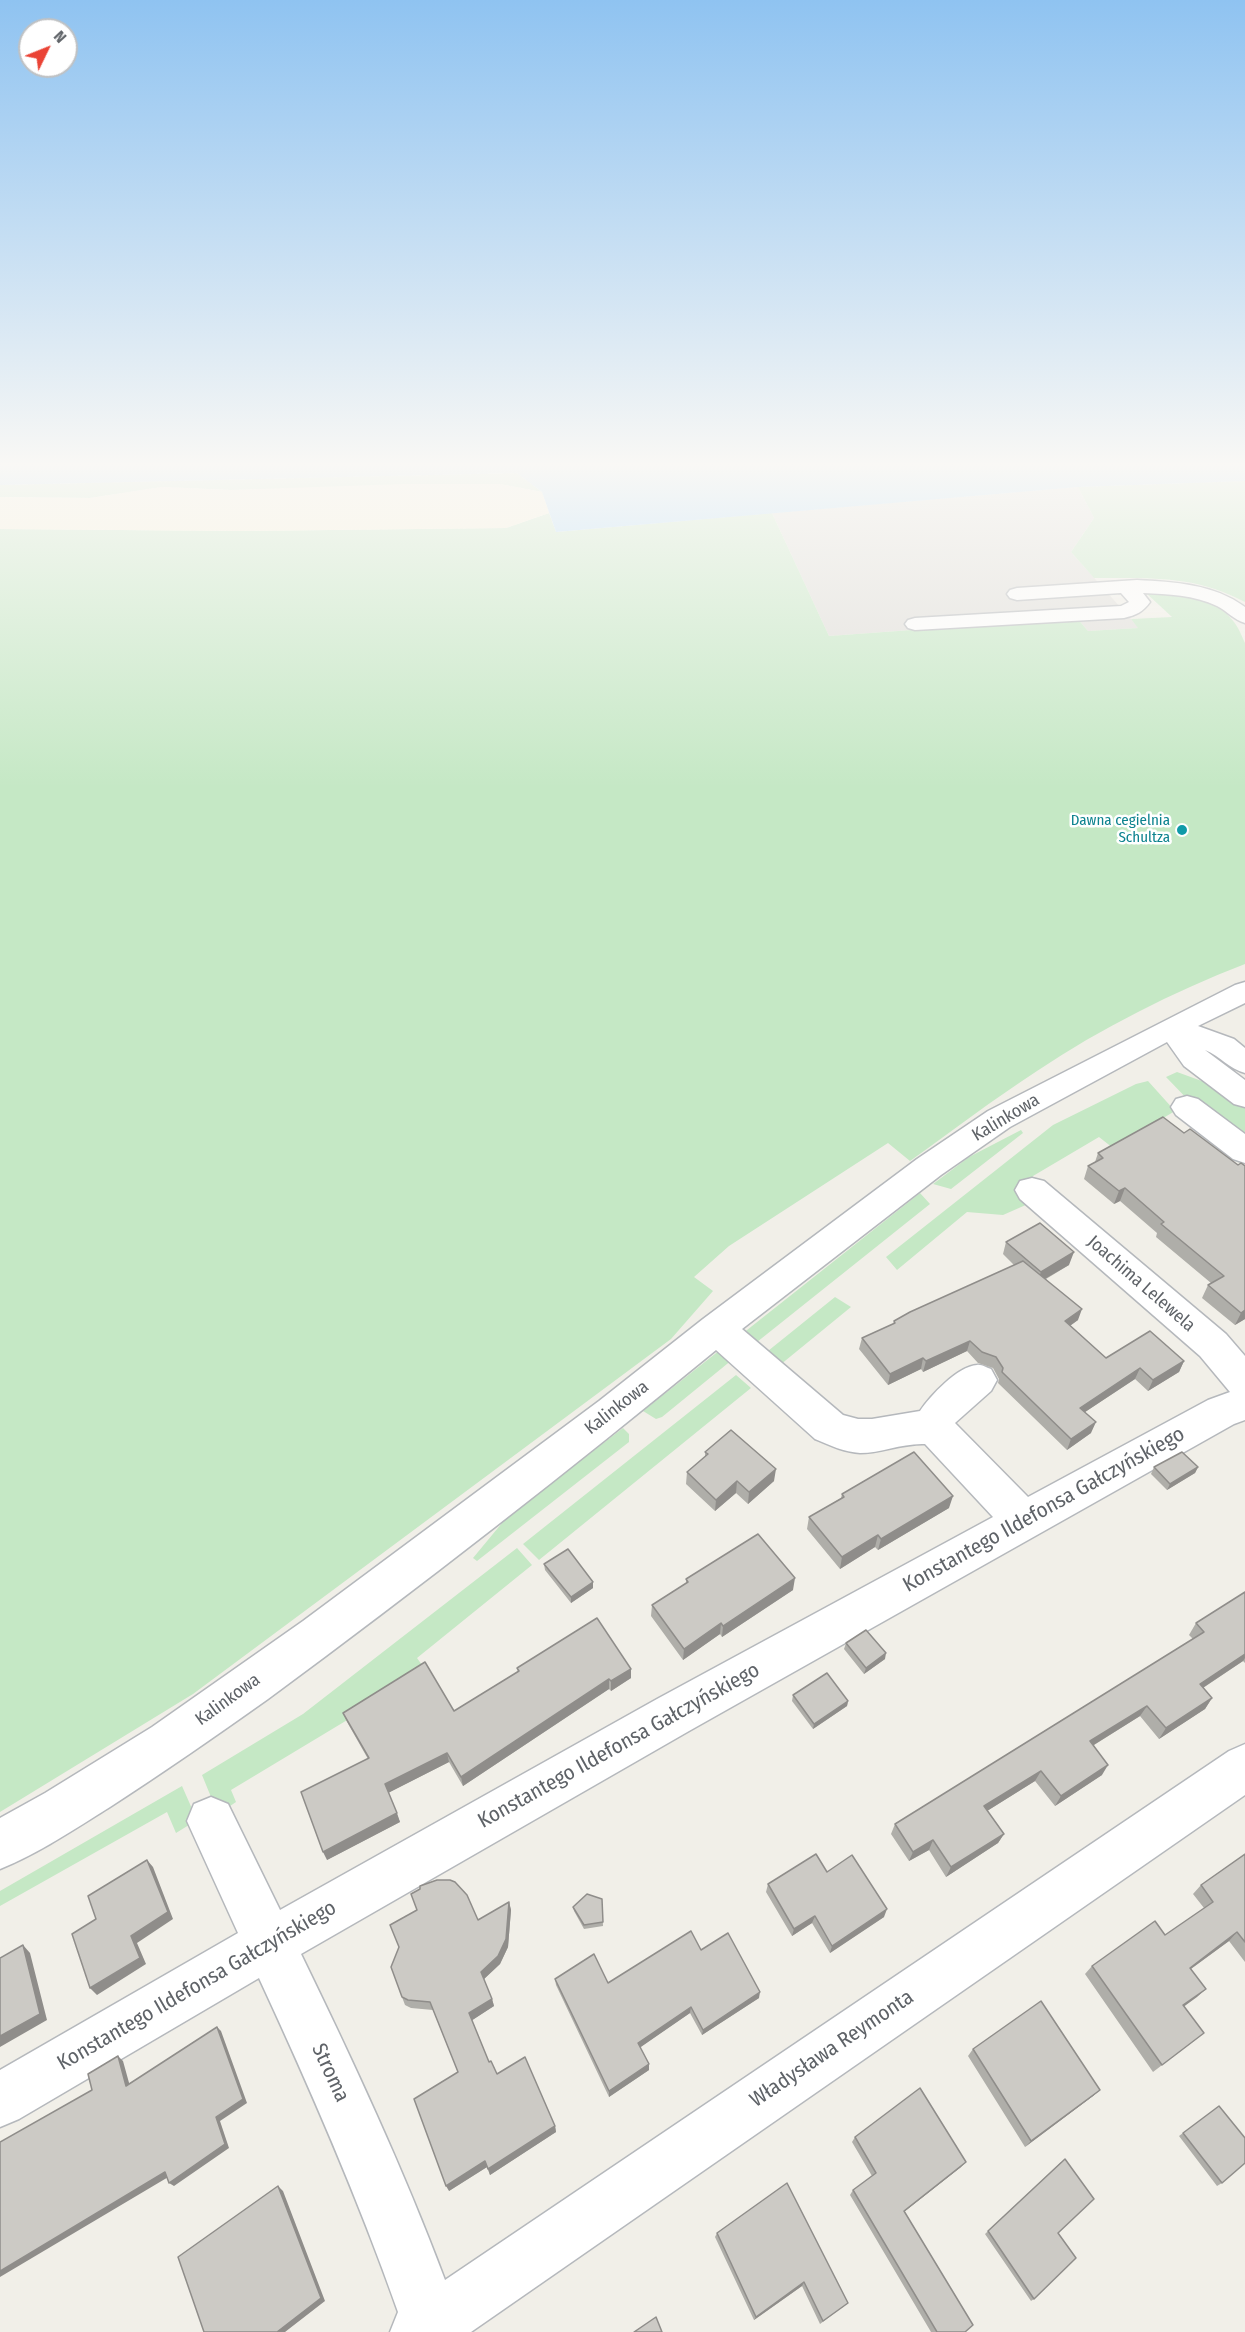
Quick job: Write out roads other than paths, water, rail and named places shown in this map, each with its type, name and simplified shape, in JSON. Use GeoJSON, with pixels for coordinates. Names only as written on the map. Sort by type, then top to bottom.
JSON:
{"type":"FeatureCollection","features":[{"type":"Feature","properties":{"kind":"street"},"geometry":{"type":"LineString","coordinates":[[1017,594],[1168,586],[1220,600],[1245,617]]}},
{"type":"Feature","properties":{"kind":"street"},"geometry":{"type":"LineString","coordinates":[[915,624],[1124,612],[1135,608],[1140,602],[1128,588]]}},
{"type":"Feature","properties":{"kind":"street","name":"Kalinkowa"},"geometry":{"type":"LineString","coordinates":[[0,1845],[62,1810],[168,1743],[318,1636],[613,1412],[716,1329],[929,1167],[999,1119],[1245,991]]}},
{"type":"Feature","properties":{"kind":"street"},"geometry":{"type":"LineString","coordinates":[[1172,1027],[1223,1046],[1245,1063]]}},
{"type":"Feature","properties":{"kind":"street"},"geometry":{"type":"LineString","coordinates":[[1172,1027],[1195,1059],[1245,1096]]}},
{"type":"Feature","properties":{"kind":"street"},"geometry":{"type":"LineString","coordinates":[[1187,1107],[1245,1151]]}},
{"type":"Feature","properties":{"kind":"street","name":"Joachima Lelewela"},"geometry":{"type":"LineString","coordinates":[[1032,1190],[1213,1345],[1245,1383]]}},
{"type":"Feature","properties":{"kind":"street"},"geometry":{"type":"LineString","coordinates":[[716,1329],[829,1427],[840,1433],[858,1437],[921,1426],[932,1428],[944,1437],[1025,1522]]}},
{"type":"Feature","properties":{"kind":"street"},"geometry":{"type":"LineString","coordinates":[[932,1428],[939,1412],[950,1400],[978,1380]]}},
{"type":"Feature","properties":{"kind":"street","name":"Konstantego Ildefonsa Gałczyńskiego"},"geometry":{"type":"LineString","coordinates":[[0,2100],[269,1944],[673,1715],[1222,1411],[1245,1404]]}},
{"type":"Feature","properties":{"kind":"street","name":"Władysława Reymonta"},"geometry":{"type":"LineString","coordinates":[[429,2329],[1245,1767]]}},
{"type":"Feature","properties":{"kind":"street","name":"Stroma"},"geometry":{"type":"LineString","coordinates":[[211,1821],[340,2094],[397,2228],[429,2329]]}},
{"type":"Feature","properties":{"kind":"place","name":"Dawna cegielnia Schultza"},"geometry":{"type":"Point","coordinates":[1182,830]}}]}
